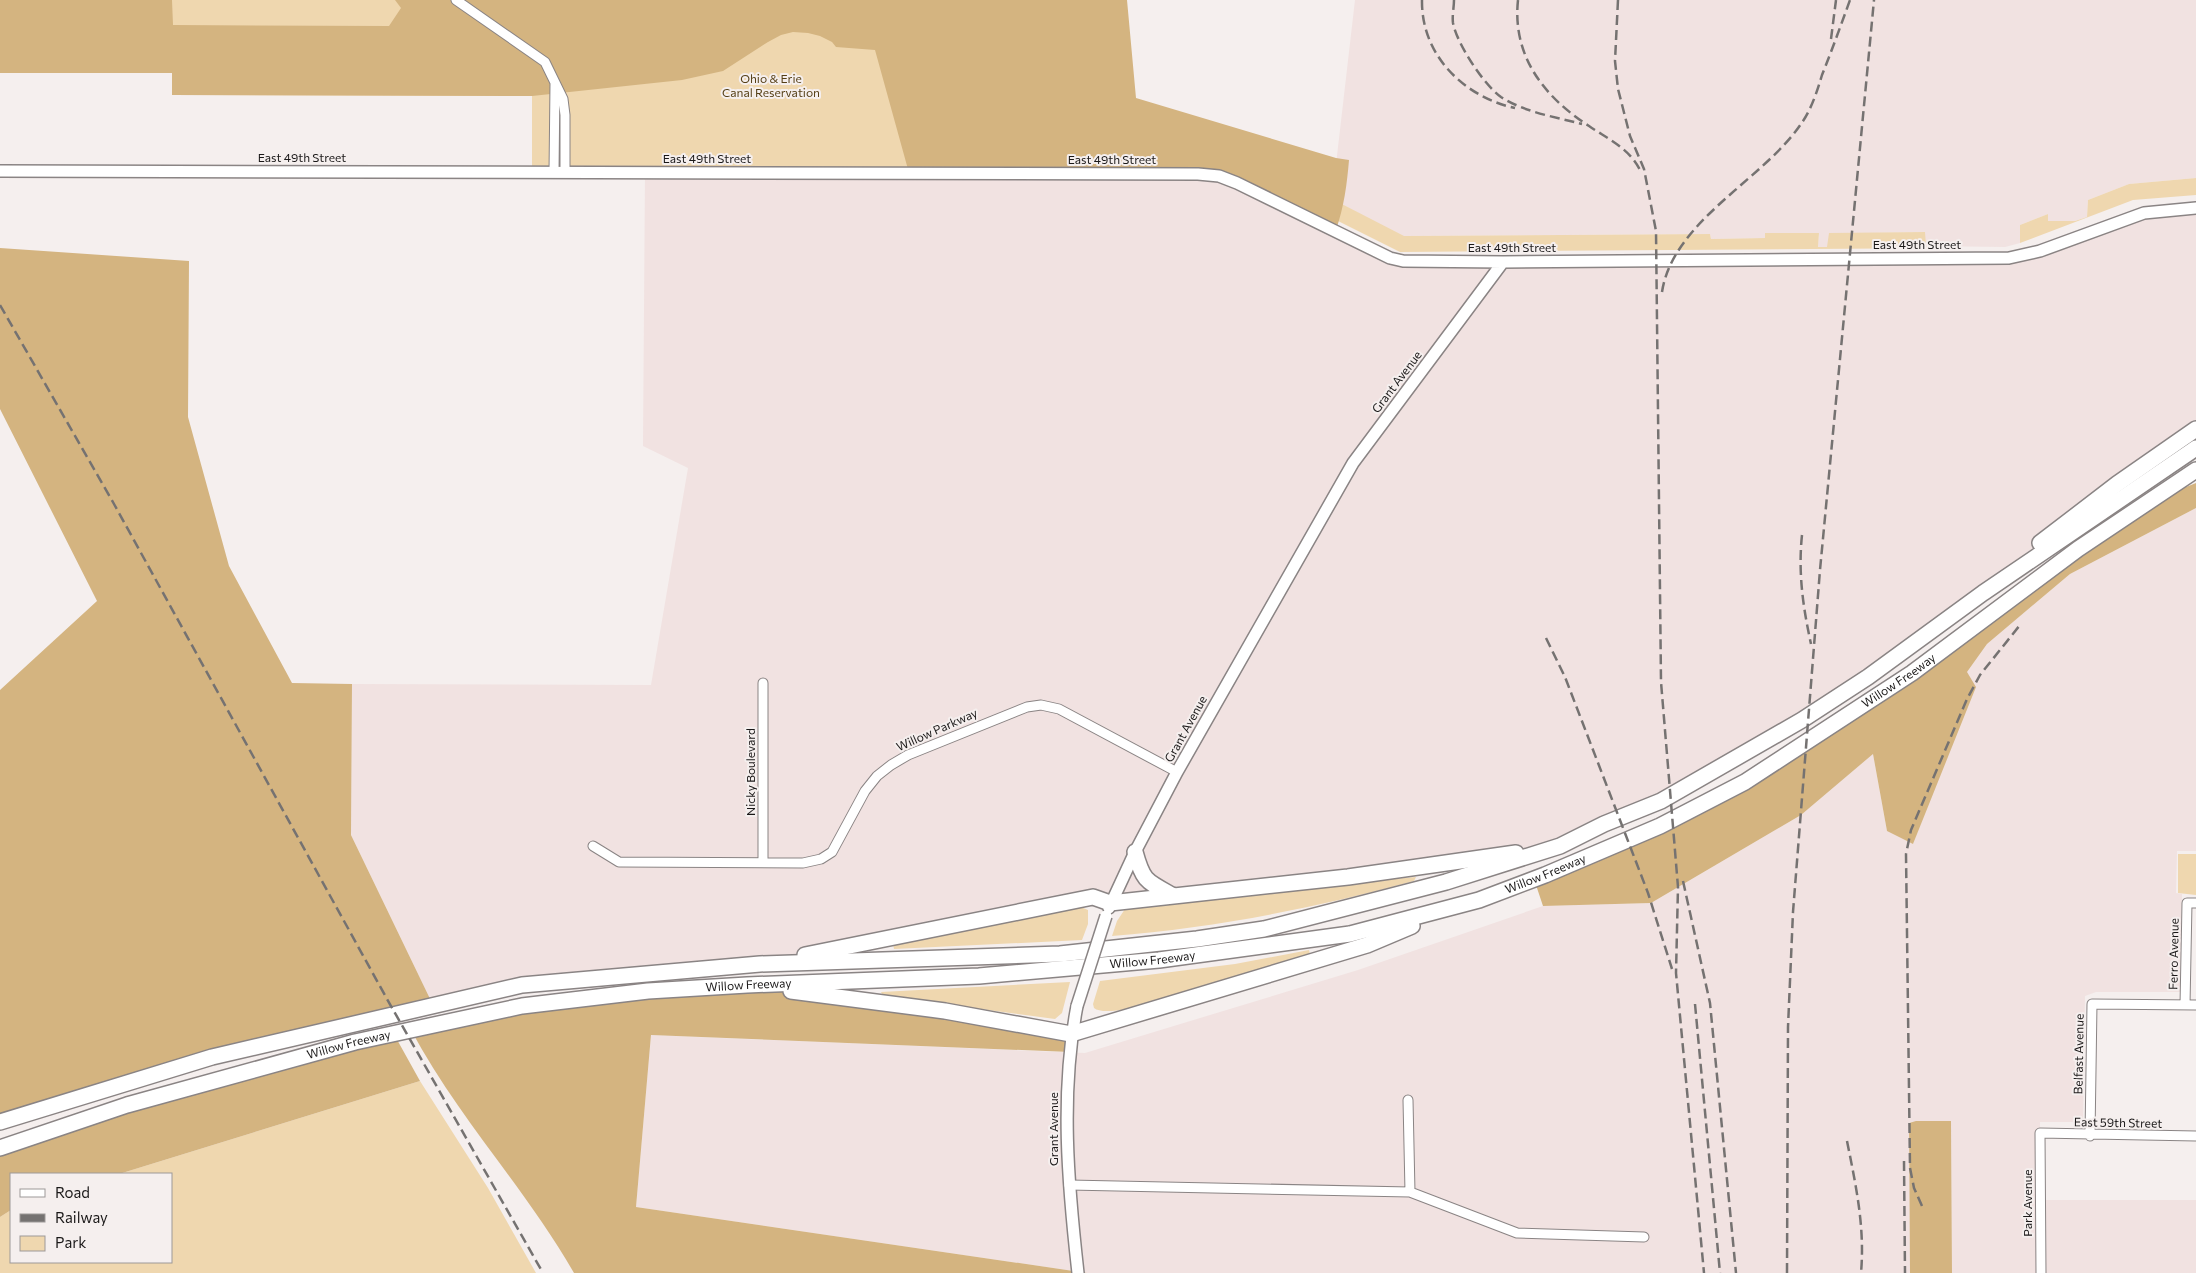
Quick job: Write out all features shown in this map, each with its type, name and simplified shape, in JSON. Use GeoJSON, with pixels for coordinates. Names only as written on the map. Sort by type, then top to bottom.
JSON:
{"type":"FeatureCollection","features":[{"type":"Feature","properties":{"kind":"highway"},"geometry":{"type":"LineString","coordinates":[[1983,592],[2018,559],[2162,451],[2196,429]]}},
{"type":"Feature","properties":{"kind":"highway","name":"Willow Freeway"},"geometry":{"type":"LineString","coordinates":[[0,1122],[212,1057],[522,985],[760,964],[1060,954],[1197,939],[1264,929],[1446,882],[1560,846],[1604,824],[1661,801],[1802,720],[1868,677],[1983,592],[2196,448]]}},
{"type":"Feature","properties":{"kind":"highway","name":"Willow Freeway"},"geometry":{"type":"LineString","coordinates":[[0,1148],[127,1105],[355,1042],[522,1006],[648,991],[747,985],[979,976],[1159,960],[1350,934],[1479,900],[1545,875],[1660,826],[1745,782],[1912,674],[2078,549],[2196,470]]}},
{"type":"Feature","properties":{"kind":"highway"},"geometry":{"type":"LineString","coordinates":[[2146,503],[2196,483]]}},
{"type":"Feature","properties":{"kind":"highway"},"geometry":{"type":"LineString","coordinates":[[760,964],[1093,897],[1108,910],[1172,895],[1348,876],[1560,846]]}},
{"type":"Feature","properties":{"kind":"highway"},"geometry":{"type":"LineString","coordinates":[[1135,852],[1140,872],[1147,882],[1172,895]]}},
{"type":"Feature","properties":{"kind":"highway"},"geometry":{"type":"LineString","coordinates":[[747,985],[946,1011],[1071,1034],[1367,945],[1479,900]]}},
{"type":"Feature","properties":{"kind":"street"},"geometry":{"type":"LineString","coordinates":[[456,0],[545,62],[563,99],[565,115],[560,172]]}},
{"type":"Feature","properties":{"kind":"street","name":"East 49th Street"},"geometry":{"type":"LineString","coordinates":[[0,170],[1212,175],[1237,182],[1390,258],[1403,261],[2009,258],[2040,251],[2144,213],[2196,208]]}},
{"type":"Feature","properties":{"kind":"street","name":"Grant Avenue"},"geometry":{"type":"LineString","coordinates":[[1078,1273],[1069,1185],[1066,1103],[1071,1034],[1077,1006],[1108,910],[1135,852],[1177,772],[1353,463],[1503,262]]}},
{"type":"Feature","properties":{"kind":"street","name":"Nicky Boulevard"},"geometry":{"type":"LineString","coordinates":[[763,683],[763,861]]}},
{"type":"Feature","properties":{"kind":"street","name":"Willow Parkway"},"geometry":{"type":"LineString","coordinates":[[593,846],[619,862],[803,862],[827,856],[832,852],[866,791],[877,776],[891,765],[908,754],[1027,707],[1041,706],[1059,709],[1177,772]]}},
{"type":"Feature","properties":{"kind":"street","name":"Ferro Avenue"},"geometry":{"type":"LineString","coordinates":[[2185,1005],[2191,903]]}},
{"type":"Feature","properties":{"kind":"street","name":"Belfast Avenue"},"geometry":{"type":"LineString","coordinates":[[2090,1136],[2092,1004],[2185,1005]]}},
{"type":"Feature","properties":{"kind":"street"},"geometry":{"type":"LineString","coordinates":[[2185,1005],[2196,1005]]}},
{"type":"Feature","properties":{"kind":"street"},"geometry":{"type":"LineString","coordinates":[[1408,1100],[1410,1192]]}},
{"type":"Feature","properties":{"kind":"street","name":"East 59th Street"},"geometry":{"type":"LineString","coordinates":[[2040,1133],[2090,1136],[2196,1136]]}},
{"type":"Feature","properties":{"kind":"street","name":"Park Avenue"},"geometry":{"type":"LineString","coordinates":[[2040,1133],[2041,1273]]}},
{"type":"Feature","properties":{"kind":"street"},"geometry":{"type":"LineString","coordinates":[[1069,1185],[1410,1192],[1517,1233],[1644,1237]]}},
{"type":"Feature","properties":{"kind":"shaded area","name":"Ohio & Erie Canal Reservation"},"geometry":{"type":"Polygon","coordinates":[[[0,0],[172,0],[173,25],[389,26],[401,8],[395,0],[1127,0],[1136,98],[1336,158],[1349,160],[1346,187],[1336,230],[1219,176],[909,173],[875,50],[836,47],[832,42],[820,36],[808,33],[793,32],[781,35],[723,71],[682,80],[532,96],[172,95],[172,73],[0,73],[0,0]]]}},
{"type":"Feature","properties":{"kind":"shaded area"},"geometry":{"type":"Polygon","coordinates":[[[1355,0],[2196,0],[2196,178],[2129,184],[2088,200],[2087,217],[2075,221],[2048,221],[2048,214],[2020,225],[2020,243],[2005,247],[1925,246],[1925,232],[1870,233],[1869,246],[1827,247],[1818,247],[1819,233],[1765,233],[1765,238],[1711,239],[1710,234],[1401,236],[1332,199],[1355,0]]]}},
{"type":"Feature","properties":{"kind":"shaded area"},"geometry":{"type":"Polygon","coordinates":[[[645,172],[1219,176],[1390,258],[2009,258],[2144,213],[2196,208],[2196,429],[2018,559],[1983,593],[1792,726],[1560,846],[1093,897],[760,964],[522,985],[433,1005],[351,835],[352,684],[651,685],[688,468],[643,446],[645,172]]]}},
{"type":"Feature","properties":{"kind":"shaded area"},"geometry":{"type":"Polygon","coordinates":[[[0,248],[189,261],[188,417],[229,566],[292,683],[352,684],[351,835],[433,1005],[357,1022],[0,1122],[0,690],[97,601],[0,409],[0,248]]]}},
{"type":"Feature","properties":{"kind":"shaded area"},"geometry":{"type":"Polygon","coordinates":[[[2196,483],[2196,508],[2070,574],[1987,644],[1967,672],[1976,687],[1913,844],[1887,831],[1873,754],[1801,815],[1651,903],[1543,906],[1534,879],[1745,782],[2146,503],[2196,483]]]}},
{"type":"Feature","properties":{"kind":"shaded area"},"geometry":{"type":"Polygon","coordinates":[[[2196,508],[2196,851],[2177,851],[2176,893],[2182,894],[2180,992],[2096,992],[2085,996],[2083,1122],[2040,1122],[2040,1200],[2196,1200],[2196,1273],[1952,1273],[1951,1121],[1909,1122],[1910,1273],[1087,1273],[636,1207],[651,1035],[1085,1053],[1358,970],[1543,906],[1651,903],[1801,815],[1873,754],[1887,831],[1913,844],[1944,763],[1967,672],[1987,644],[2070,574],[2196,508]]]}},
{"type":"Feature","properties":{"kind":"shaded area"},"geometry":{"type":"Polygon","coordinates":[[[747,985],[1071,1034],[1070,1052],[651,1035],[636,1207],[1087,1273],[574,1273],[534,1211],[449,1092],[411,1030],[522,1006],[747,985]]]}},
{"type":"Feature","properties":{"kind":"shaded area"},"geometry":{"type":"Polygon","coordinates":[[[395,1036],[420,1081],[122,1173],[10,1173],[10,1211],[0,1217],[0,1148],[395,1036]]]}},
{"type":"Feature","properties":{"kind":"shaded area"},"geometry":{"type":"Polygon","coordinates":[[[1916,1121],[1951,1121],[1952,1273],[1910,1273],[1909,1123],[1916,1121]]]}},
{"type":"Feature","properties":{"kind":"green space","name":"Ohio & Erie Canal Reservation"},"geometry":{"type":"Polygon","coordinates":[[[172,0],[1005,0],[1014,123],[1336,201],[1404,236],[1710,234],[1711,239],[1765,238],[1765,233],[1819,233],[1818,247],[1827,247],[1829,233],[1925,232],[1926,246],[1952,248],[1400,252],[1334,219],[1219,173],[532,172],[532,96],[172,95],[172,0]]]}},
{"type":"Feature","properties":{"kind":"green space"},"geometry":{"type":"Polygon","coordinates":[[[2196,178],[2196,195],[2133,200],[2020,243],[2020,225],[2048,214],[2048,221],[2075,221],[2087,217],[2088,200],[2129,184],[2196,178]]]}},
{"type":"Feature","properties":{"kind":"green space"},"geometry":{"type":"Polygon","coordinates":[[[2178,854],[2196,854],[2196,895],[2178,893],[2178,854]]]}},
{"type":"Feature","properties":{"kind":"green space"},"geometry":{"type":"Polygon","coordinates":[[[1416,877],[1414,881],[1377,891],[1264,916],[1189,928],[1112,936],[1117,921],[1127,906],[1278,889],[1416,877]]]}},
{"type":"Feature","properties":{"kind":"green space"},"geometry":{"type":"Polygon","coordinates":[[[1081,907],[1088,910],[1088,924],[1082,940],[894,949],[893,944],[1081,907]]]}},
{"type":"Feature","properties":{"kind":"green space"},"geometry":{"type":"Polygon","coordinates":[[[1309,950],[1310,954],[1143,1006],[1110,1011],[1094,1008],[1093,1004],[1100,981],[1235,964],[1309,950]]]}},
{"type":"Feature","properties":{"kind":"green space"},"geometry":{"type":"Polygon","coordinates":[[[1070,982],[1062,1013],[1055,1019],[883,996],[881,992],[1070,982]]]}},
{"type":"Feature","properties":{"kind":"green space"},"geometry":{"type":"Polygon","coordinates":[[[420,1081],[488,1188],[536,1273],[0,1273],[0,1217],[10,1211],[10,1263],[172,1263],[172,1173],[122,1173],[420,1081]]]}},
{"type":"Feature","properties":{"kind":"railway"},"geometry":{"type":"LineString","coordinates":[[1422,0],[1424,20],[1429,39],[1449,70],[1479,94],[1515,108]]}},
{"type":"Feature","properties":{"kind":"railway"},"geometry":{"type":"LineString","coordinates":[[1454,0],[1453,23],[1460,42],[1479,74],[1494,91],[1520,107],[1582,124]]}},
{"type":"Feature","properties":{"kind":"railway"},"geometry":{"type":"LineString","coordinates":[[1518,0],[1517,20],[1520,39],[1534,73],[1558,102],[1573,115],[1624,150],[1640,170]]}},
{"type":"Feature","properties":{"kind":"railway"},"geometry":{"type":"LineString","coordinates":[[1618,0],[1615,61],[1618,89],[1630,136],[1644,169],[1656,231],[1661,682],[1678,887],[1676,973],[1704,1273]]}},
{"type":"Feature","properties":{"kind":"railway"},"geometry":{"type":"LineString","coordinates":[[1831,39],[1836,0]]}},
{"type":"Feature","properties":{"kind":"railway"},"geometry":{"type":"LineString","coordinates":[[1662,292],[1670,267],[1683,244],[1701,222],[1765,164],[1785,144],[1805,119],[1850,0]]}},
{"type":"Feature","properties":{"kind":"railway"},"geometry":{"type":"LineString","coordinates":[[1787,1273],[1788,1027],[1793,912],[1820,570],[1874,0]]}},
{"type":"Feature","properties":{"kind":"railway"},"geometry":{"type":"LineString","coordinates":[[0,305],[114,504],[387,999],[543,1273]]}},
{"type":"Feature","properties":{"kind":"railway"},"geometry":{"type":"LineString","coordinates":[[1802,535],[1802,590],[1811,644]]}},
{"type":"Feature","properties":{"kind":"railway"},"geometry":{"type":"LineString","coordinates":[[1922,1206],[1914,1188],[1910,1168],[1906,854],[1911,830],[1967,699],[1980,675],[2020,625]]}},
{"type":"Feature","properties":{"kind":"railway"},"geometry":{"type":"LineString","coordinates":[[1546,638],[1565,677],[1648,893],[1672,969]]}},
{"type":"Feature","properties":{"kind":"railway"},"geometry":{"type":"LineString","coordinates":[[1683,881],[1710,1003],[1736,1273]]}},
{"type":"Feature","properties":{"kind":"railway"},"geometry":{"type":"LineString","coordinates":[[1695,1004],[1720,1273]]}},
{"type":"Feature","properties":{"kind":"railway"},"geometry":{"type":"LineString","coordinates":[[1847,1141],[1861,1223],[1861,1273]]}},
{"type":"Feature","properties":{"kind":"railway"},"geometry":{"type":"LineString","coordinates":[[1904,1161],[1905,1273]]}}]}
